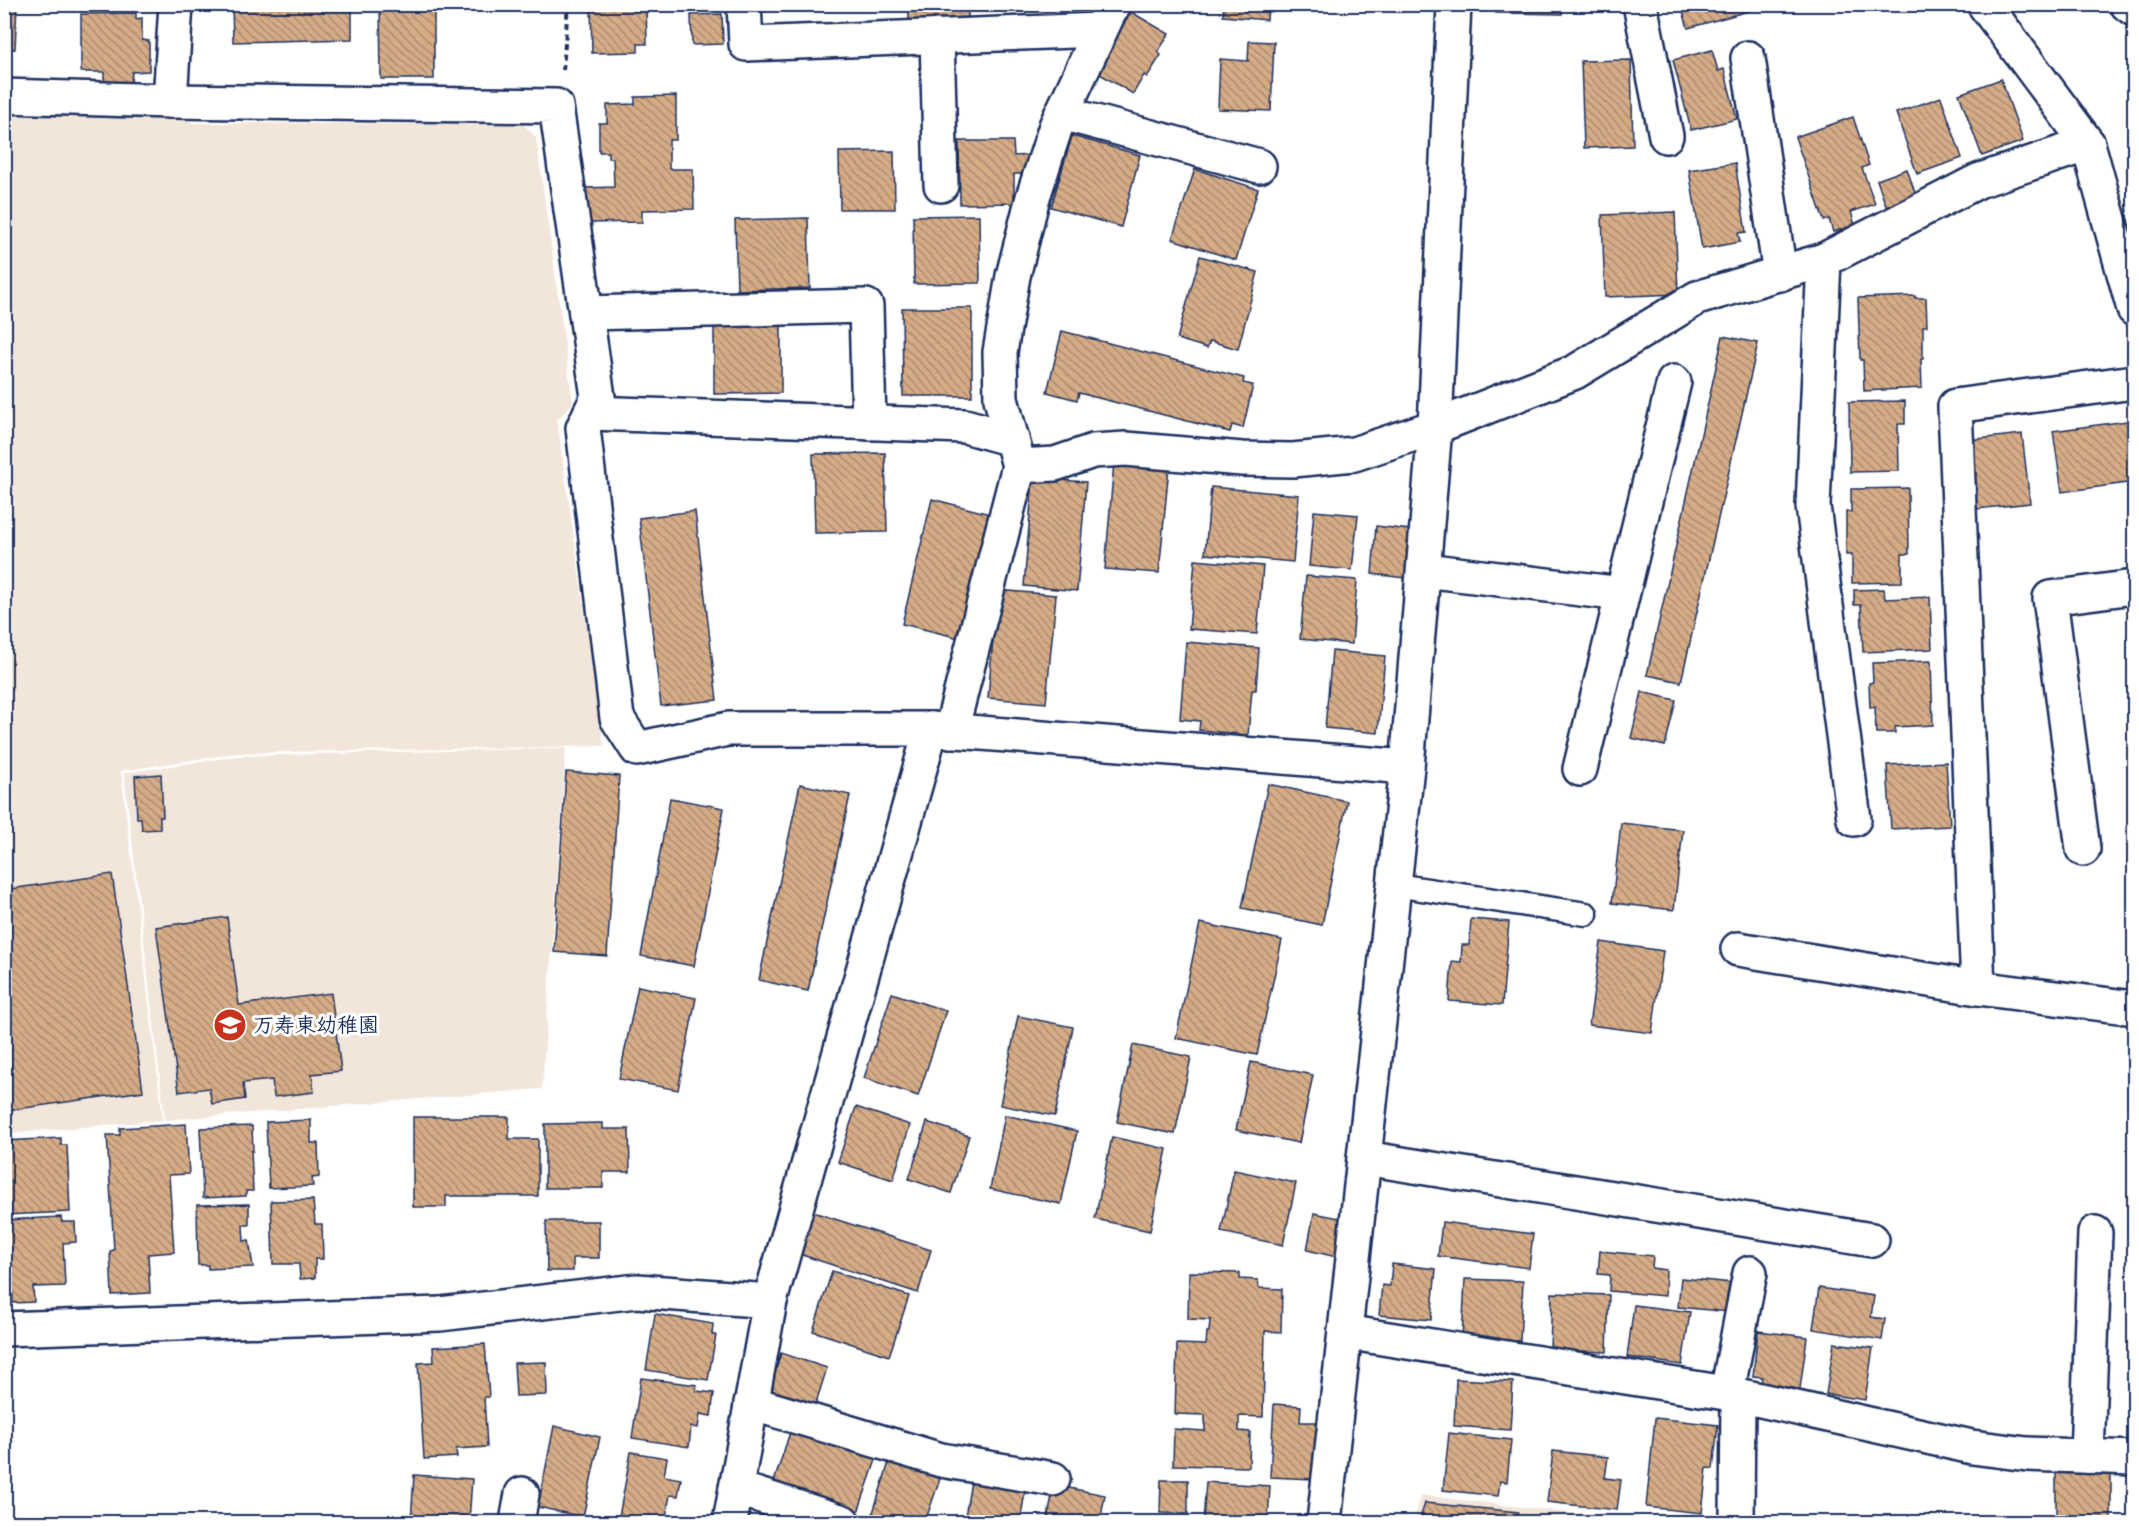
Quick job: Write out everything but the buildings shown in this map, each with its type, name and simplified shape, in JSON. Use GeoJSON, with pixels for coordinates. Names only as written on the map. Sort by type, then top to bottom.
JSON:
{"type":"FeatureCollection","features":[{"type":"Feature","properties":{"kind":"street"},"geometry":{"type":"LineString","coordinates":[[170,101],[176,4]]}},
{"type":"Feature","properties":{"kind":"street"},"geometry":{"type":"LineString","coordinates":[[744,4],[746,44],[937,36],[1107,17]]}},
{"type":"Feature","properties":{"kind":"street"},"geometry":{"type":"LineString","coordinates":[[1324,1522],[1395,885],[1424,570],[1435,427],[1454,4]]}},
{"type":"Feature","properties":{"kind":"street"},"geometry":{"type":"LineString","coordinates":[[1640,4],[1666,135]]}},
{"type":"Feature","properties":{"kind":"street"},"geometry":{"type":"LineString","coordinates":[[1984,4],[2088,144],[2134,309]]}},
{"type":"Feature","properties":{"kind":"street"},"geometry":{"type":"LineString","coordinates":[[2127,4],[2134,9]]}},
{"type":"Feature","properties":{"kind":"street"},"geometry":{"type":"LineString","coordinates":[[730,1522],[770,1302],[941,730],[1015,452],[1001,399],[1000,352],[1013,276],[1032,197],[1062,113],[1107,17]]}},
{"type":"Feature","properties":{"kind":"street"},"geometry":{"type":"LineString","coordinates":[[937,36],[941,185]]}},
{"type":"Feature","properties":{"kind":"street"},"geometry":{"type":"LineString","coordinates":[[1748,58],[1780,274]]}},
{"type":"Feature","properties":{"kind":"street"},"geometry":{"type":"LineString","coordinates":[[4,96],[170,101],[556,106],[598,397],[583,428],[617,718],[637,749],[728,729],[941,730],[1407,767]]}},
{"type":"Feature","properties":{"kind":"street"},"geometry":{"type":"LineString","coordinates":[[1062,113],[1259,166]]}},
{"type":"Feature","properties":{"kind":"street"},"geometry":{"type":"LineString","coordinates":[[590,413],[965,426],[1015,452],[1054,464],[1093,451],[1126,449],[1242,459],[1293,460],[1354,454],[1435,427],[1575,372],[1697,298],[1824,260],[1978,181],[2088,144]]}},
{"type":"Feature","properties":{"kind":"street"},"geometry":{"type":"LineString","coordinates":[[1824,260],[1813,506],[1854,819]]}},
{"type":"Feature","properties":{"kind":"street"},"geometry":{"type":"LineString","coordinates":[[586,313],[866,306],[869,423]]}},
{"type":"Feature","properties":{"kind":"street"},"geometry":{"type":"LineString","coordinates":[[1580,769],[1674,382]]}},
{"type":"Feature","properties":{"kind":"street"},"geometry":{"type":"LineString","coordinates":[[1978,988],[1955,406],[2134,382]]}},
{"type":"Feature","properties":{"kind":"street"},"geometry":{"type":"LineString","coordinates":[[1424,570],[1622,594]]}},
{"type":"Feature","properties":{"kind":"street"},"geometry":{"type":"LineString","coordinates":[[2084,849],[2050,598],[2134,587]]}},
{"type":"Feature","properties":{"kind":"street"},"geometry":{"type":"LineString","coordinates":[[1738,949],[1978,988],[2134,1008]]}},
{"type":"Feature","properties":{"kind":"street"},"geometry":{"type":"LineString","coordinates":[[1365,1158],[1872,1240]]}},
{"type":"Feature","properties":{"kind":"street"},"geometry":{"type":"LineString","coordinates":[[2087,1456],[2095,1233]]}},
{"type":"Feature","properties":{"kind":"street"},"geometry":{"type":"LineString","coordinates":[[1737,1522],[1733,1394],[1750,1273]]}},
{"type":"Feature","properties":{"kind":"street"},"geometry":{"type":"LineString","coordinates":[[4,1329],[441,1314],[638,1291],[770,1302]]}},
{"type":"Feature","properties":{"kind":"street"},"geometry":{"type":"LineString","coordinates":[[1345,1332],[1733,1394],[1972,1447],[2027,1454],[2134,1458]]}},
{"type":"Feature","properties":{"kind":"street"},"geometry":{"type":"LineString","coordinates":[[751,1403],[941,1460],[1053,1479]]}},
{"type":"Feature","properties":{"kind":"street"},"geometry":{"type":"LineString","coordinates":[[736,1488],[843,1522]]}},
{"type":"Feature","properties":{"kind":"lane"},"geometry":{"type":"LineString","coordinates":[[1395,885],[1586,914]]}},
{"type":"Feature","properties":{"kind":"path"},"geometry":{"type":"LineString","coordinates":[[556,106],[562,87],[568,4]]}},
{"type":"Feature","properties":{"kind":"shaded area"},"geometry":{"type":"Polygon","coordinates":[[[5,114],[174,115],[193,123],[523,124],[536,137],[573,403],[557,420],[604,746],[237,753],[121,771],[163,1120],[5,1134],[5,114]]]}},
{"type":"Feature","properties":{"kind":"shaded area"},"geometry":{"type":"Polygon","coordinates":[[[566,748],[542,1089],[165,1120],[124,773],[238,756],[566,748]]]}},
{"type":"Feature","properties":{"kind":"shaded area"},"geometry":{"type":"Polygon","coordinates":[[[1420,1495],[1605,1517],[1604,1522],[1414,1522],[1420,1495]]]}},
{"type":"Feature","properties":{"kind":"place","name":"万寿東幼稚園"},"geometry":{"type":"Point","coordinates":[230,1025]}}]}
